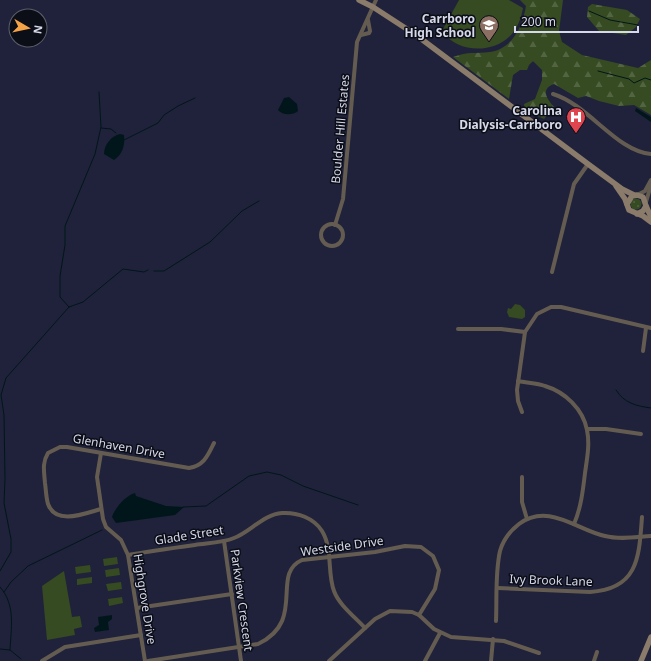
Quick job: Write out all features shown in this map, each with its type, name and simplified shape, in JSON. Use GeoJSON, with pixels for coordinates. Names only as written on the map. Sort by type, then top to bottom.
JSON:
{"type":"FeatureCollection","features":[{"type":"Feature","properties":{"kind":"main road"},"geometry":{"type":"LineString","coordinates":[[359,0],[373,7],[416,35],[614,183],[636,195],[643,197],[651,216]]}},
{"type":"Feature","properties":{"kind":"main road"},"geometry":{"type":"LineString","coordinates":[[614,183],[629,210],[651,222]]}},
{"type":"Feature","properties":{"kind":"main road"},"geometry":{"type":"LineString","coordinates":[[627,204],[629,198],[636,195]]}},
{"type":"Feature","properties":{"kind":"main road"},"geometry":{"type":"LineString","coordinates":[[637,214],[643,212],[646,204]]}},
{"type":"Feature","properties":{"kind":"main road"},"geometry":{"type":"LineString","coordinates":[[641,661],[649,648],[651,638]]}},
{"type":"Feature","properties":{"kind":"street","name":"Boulder Hill Estates"},"geometry":{"type":"LineString","coordinates":[[336,225],[343,199],[357,42],[376,0]]}},
{"type":"Feature","properties":{"kind":"street"},"geometry":{"type":"LineString","coordinates":[[553,94],[574,103],[635,151],[651,154]]}},
{"type":"Feature","properties":{"kind":"street"},"geometry":{"type":"LineString","coordinates":[[552,272],[574,184],[588,164]]}},
{"type":"Feature","properties":{"kind":"street"},"geometry":{"type":"LineString","coordinates":[[636,195],[645,191],[651,180]]}},
{"type":"Feature","properties":{"kind":"street"},"geometry":{"type":"LineString","coordinates":[[646,204],[651,185]]}},
{"type":"Feature","properties":{"kind":"street","name":"Boulder Hill Estates"},"geometry":{"type":"LineString","coordinates":[[336,225],[342,232],[341,239],[334,245],[327,245],[321,237],[322,231],[326,226],[336,225]]}},
{"type":"Feature","properties":{"kind":"street"},"geometry":{"type":"LineString","coordinates":[[522,412],[518,401],[518,381],[525,332],[537,314],[551,307],[561,307],[601,315],[649,328],[643,351]]}},
{"type":"Feature","properties":{"kind":"street"},"geometry":{"type":"LineString","coordinates":[[458,329],[501,329],[525,332]]}},
{"type":"Feature","properties":{"kind":"street"},"geometry":{"type":"LineString","coordinates":[[518,381],[545,386],[564,395],[577,407],[587,429],[588,448],[582,493],[579,512],[574,524]]}},
{"type":"Feature","properties":{"kind":"street"},"geometry":{"type":"LineString","coordinates":[[587,429],[606,429],[641,434]]}},
{"type":"Feature","properties":{"kind":"street","name":"Glenhaven Drive"},"geometry":{"type":"LineString","coordinates":[[101,509],[66,517],[57,515],[49,506],[43,465],[48,453],[60,448],[101,453],[189,468],[196,467],[205,460],[214,443]]}},
{"type":"Feature","properties":{"kind":"street","name":"Highgrove Drive"},"geometry":{"type":"LineString","coordinates":[[101,453],[97,477],[101,509],[106,527],[121,540],[128,555],[141,635],[147,661]]}},
{"type":"Feature","properties":{"kind":"street"},"geometry":{"type":"LineString","coordinates":[[522,477],[522,502],[526,519]]}},
{"type":"Feature","properties":{"kind":"street","name":"Glade Street"},"geometry":{"type":"LineString","coordinates":[[128,555],[224,541],[243,534],[271,516],[280,513],[289,513],[306,517],[321,531],[329,557],[331,581],[334,592],[339,600],[365,628]]}},
{"type":"Feature","properties":{"kind":"street"},"geometry":{"type":"LineString","coordinates":[[496,621],[499,558],[503,543],[512,529],[526,519],[550,516],[606,536],[651,536]]}},
{"type":"Feature","properties":{"kind":"street","name":"Ivy Brook Lane"},"geometry":{"type":"LineString","coordinates":[[498,588],[590,592],[608,590],[622,582],[632,572],[637,560],[642,517]]}},
{"type":"Feature","properties":{"kind":"street","name":"Parkview Crescent"},"geometry":{"type":"LineString","coordinates":[[224,541],[241,661]]}},
{"type":"Feature","properties":{"kind":"street","name":"Westside Drive"},"geometry":{"type":"LineString","coordinates":[[147,661],[258,644],[265,641],[274,634],[280,626],[287,607],[288,575],[296,563],[302,560],[375,552],[413,545],[429,552],[436,562],[438,576],[435,589],[419,616]]}},
{"type":"Feature","properties":{"kind":"street"},"geometry":{"type":"LineString","coordinates":[[137,608],[232,594]]}},
{"type":"Feature","properties":{"kind":"street"},"geometry":{"type":"LineString","coordinates":[[329,661],[376,619],[390,612],[407,612],[419,616],[440,633],[451,637],[493,640],[515,644],[539,653]]}},
{"type":"Feature","properties":{"kind":"street"},"geometry":{"type":"LineString","coordinates":[[426,661],[440,633]]}},
{"type":"Feature","properties":{"kind":"street"},"geometry":{"type":"LineString","coordinates":[[42,661],[65,647],[141,635]]}},
{"type":"Feature","properties":{"kind":"street"},"geometry":{"type":"LineString","coordinates":[[491,661],[493,640]]}},
{"type":"Feature","properties":{"kind":"street"},"geometry":{"type":"LineString","coordinates":[[594,661],[597,652]]}},
{"type":"Feature","properties":{"kind":"green space"},"geometry":{"type":"Polygon","coordinates":[[[459,0],[509,0],[523,8],[519,23],[515,30],[503,42],[485,48],[465,47],[456,44],[442,31],[459,0]]]}},
{"type":"Feature","properties":{"kind":"green space"},"geometry":{"type":"Polygon","coordinates":[[[520,0],[563,0],[559,31],[562,42],[582,55],[638,68],[651,60],[651,115],[634,105],[619,106],[586,96],[578,98],[554,84],[547,89],[546,94],[547,98],[554,107],[544,119],[525,110],[524,104],[535,99],[542,80],[542,70],[533,61],[527,70],[520,70],[513,75],[509,99],[453,57],[468,53],[498,50],[510,41],[519,29],[526,6],[520,0]]]}},
{"type":"Feature","properties":{"kind":"green space"},"geometry":{"type":"Polygon","coordinates":[[[592,4],[627,10],[640,19],[636,27],[626,35],[599,31],[587,17],[588,7],[592,4]]]}},
{"type":"Feature","properties":{"kind":"green space"},"geometry":{"type":"Polygon","coordinates":[[[634,199],[638,199],[640,200],[640,208],[634,209],[631,206],[631,202],[634,199]]]}},
{"type":"Feature","properties":{"kind":"green space"},"geometry":{"type":"Polygon","coordinates":[[[515,304],[520,305],[525,310],[525,317],[522,319],[509,317],[507,312],[508,308],[511,309],[515,304]]]}},
{"type":"Feature","properties":{"kind":"green space"},"geometry":{"type":"Polygon","coordinates":[[[117,557],[118,564],[104,566],[103,559],[117,557]]]}},
{"type":"Feature","properties":{"kind":"green space"},"geometry":{"type":"Polygon","coordinates":[[[90,565],[91,572],[76,574],[75,567],[90,565]]]}},
{"type":"Feature","properties":{"kind":"green space"},"geometry":{"type":"Polygon","coordinates":[[[119,568],[120,575],[106,577],[105,570],[119,568]]]}},
{"type":"Feature","properties":{"kind":"green space"},"geometry":{"type":"Polygon","coordinates":[[[64,571],[72,617],[80,616],[82,627],[74,629],[75,635],[47,640],[42,586],[64,571]]]}},
{"type":"Feature","properties":{"kind":"green space"},"geometry":{"type":"Polygon","coordinates":[[[92,577],[92,583],[77,585],[77,579],[92,577]]]}},
{"type":"Feature","properties":{"kind":"green space"},"geometry":{"type":"Polygon","coordinates":[[[121,582],[122,589],[108,591],[106,584],[121,582]]]}},
{"type":"Feature","properties":{"kind":"green space"},"geometry":{"type":"Polygon","coordinates":[[[122,597],[123,603],[109,606],[108,599],[122,597]]]}},
{"type":"Feature","properties":{"kind":"shaded area"},"geometry":{"type":"Polygon","coordinates":[[[289,97],[297,104],[298,111],[290,114],[282,113],[278,110],[284,98],[289,97]]]}},
{"type":"Feature","properties":{"kind":"shaded area"},"geometry":{"type":"Polygon","coordinates":[[[636,108],[651,117],[651,122],[635,111],[636,108]]]}},
{"type":"Feature","properties":{"kind":"shaded area"},"geometry":{"type":"Polygon","coordinates":[[[120,134],[124,135],[124,146],[120,155],[114,160],[104,154],[104,151],[111,139],[120,134]]]}},
{"type":"Feature","properties":{"kind":"shaded area"},"geometry":{"type":"Polygon","coordinates":[[[135,493],[136,496],[166,506],[184,507],[175,515],[116,523],[112,517],[115,510],[124,500],[135,493]]]}},
{"type":"Feature","properties":{"kind":"shaded area"},"geometry":{"type":"Polygon","coordinates":[[[112,615],[112,619],[108,622],[109,630],[95,632],[94,628],[99,625],[98,617],[112,615]]]}},
{"type":"Feature","properties":{"kind":"waterway"},"geometry":{"type":"LineString","coordinates":[[589,11],[610,20],[638,25]]}},
{"type":"Feature","properties":{"kind":"waterway"},"geometry":{"type":"LineString","coordinates":[[598,71],[629,79],[634,83],[645,78],[651,80]]}},
{"type":"Feature","properties":{"kind":"waterway"},"geometry":{"type":"LineString","coordinates":[[69,307],[60,297],[60,276],[65,245],[65,226],[95,154],[101,127],[99,92]]}},
{"type":"Feature","properties":{"kind":"waterway"},"geometry":{"type":"LineString","coordinates":[[124,140],[158,123],[164,115],[195,98]]}},
{"type":"Feature","properties":{"kind":"waterway"},"geometry":{"type":"LineString","coordinates":[[101,128],[111,129],[116,133]]}},
{"type":"Feature","properties":{"kind":"waterway"},"geometry":{"type":"LineString","coordinates":[[154,271],[164,271],[210,242],[242,211],[259,201]]}},
{"type":"Feature","properties":{"kind":"waterway"},"geometry":{"type":"LineString","coordinates":[[0,571],[11,552],[11,539],[4,503],[4,415],[1,395],[6,378],[69,307],[83,302],[123,269],[144,272],[148,270]]}},
{"type":"Feature","properties":{"kind":"waterway"},"geometry":{"type":"LineString","coordinates":[[616,390],[627,401],[651,408]]}},
{"type":"Feature","properties":{"kind":"waterway"},"geometry":{"type":"LineString","coordinates":[[183,507],[206,506],[249,476],[267,472],[281,475],[303,486],[358,505]]}},
{"type":"Feature","properties":{"kind":"waterway"},"geometry":{"type":"LineString","coordinates":[[4,592],[11,582],[28,566],[102,530]]}},
{"type":"Feature","properties":{"kind":"waterway"},"geometry":{"type":"LineString","coordinates":[[0,587],[5,594],[10,609],[10,650]]}},
{"type":"Feature","properties":{"kind":"waterway"},"geometry":{"type":"LineString","coordinates":[[0,649],[10,650],[21,659]]}},
{"type":"Feature","properties":{"kind":"place","name":"Carrboro High School"},"geometry":{"type":"Point","coordinates":[489,42]}},
{"type":"Feature","properties":{"kind":"place","name":"Carolina Dialysis-Carrboro"},"geometry":{"type":"Point","coordinates":[576,134]}}]}
